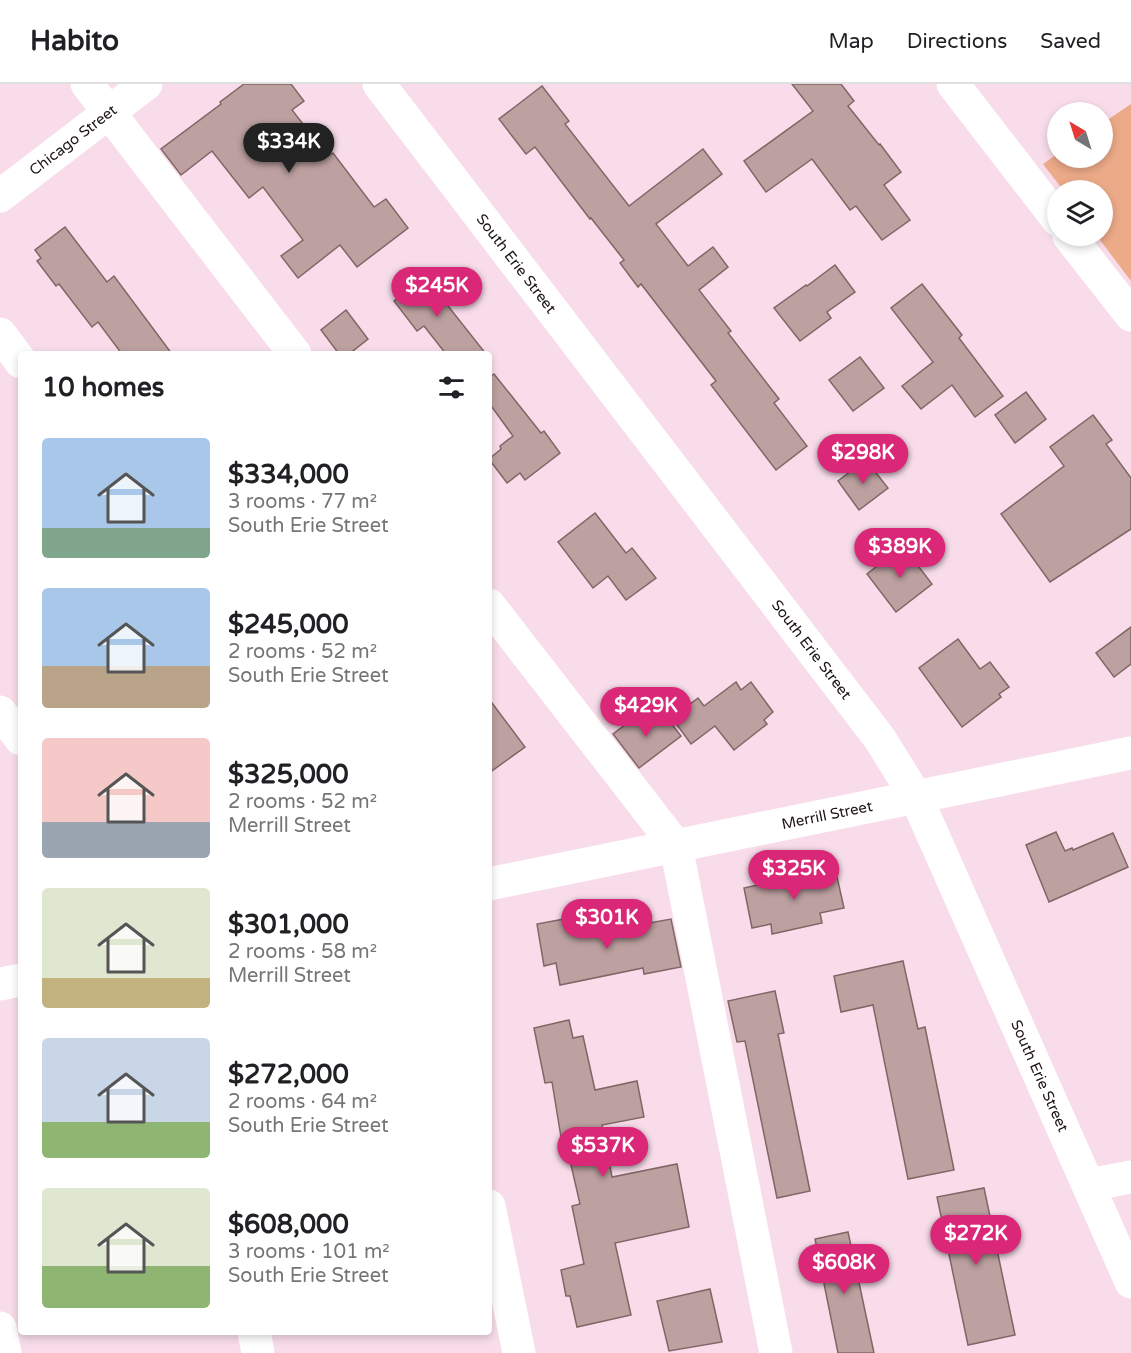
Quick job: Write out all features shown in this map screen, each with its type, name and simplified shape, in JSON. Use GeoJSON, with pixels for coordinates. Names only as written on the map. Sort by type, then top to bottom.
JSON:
{"type":"FeatureCollection","features":[{"type":"Feature","properties":{"kind":"street"},"geometry":{"type":"LineString","coordinates":[[87,84],[293,351]]}},
{"type":"Feature","properties":{"kind":"street","name":"Chicago Street"},"geometry":{"type":"LineString","coordinates":[[0,196],[146,84]]}},
{"type":"Feature","properties":{"kind":"street","name":"South Erie Street"},"geometry":{"type":"LineString","coordinates":[[380,84],[880,739],[916,797],[1131,1282]]}},
{"type":"Feature","properties":{"kind":"street"},"geometry":{"type":"LineString","coordinates":[[952,84],[1047,206]]}},
{"type":"Feature","properties":{"kind":"street"},"geometry":{"type":"LineString","coordinates":[[1077,246],[1131,315]]}},
{"type":"Feature","properties":{"kind":"street"},"geometry":{"type":"LineString","coordinates":[[0,334],[18,358]]}},
{"type":"Feature","properties":{"kind":"street"},"geometry":{"type":"LineString","coordinates":[[492,609],[676,846],[776,1353]]}},
{"type":"Feature","properties":{"kind":"street"},"geometry":{"type":"LineString","coordinates":[[0,712],[18,735]]}},
{"type":"Feature","properties":{"kind":"street","name":"Merrill Street"},"geometry":{"type":"LineString","coordinates":[[492,883],[1131,753]]}},
{"type":"Feature","properties":{"kind":"street"},"geometry":{"type":"LineString","coordinates":[[0,984],[18,981]]}},
{"type":"Feature","properties":{"kind":"street"},"geometry":{"type":"LineString","coordinates":[[1089,1185],[1131,1176]]}},
{"type":"Feature","properties":{"kind":"street"},"geometry":{"type":"LineString","coordinates":[[492,1221],[519,1353]]}},
{"type":"Feature","properties":{"kind":"street"},"geometry":{"type":"LineString","coordinates":[[0,1328],[5,1353]]}},
{"type":"Feature","properties":{"kind":"street"},"geometry":{"type":"LineString","coordinates":[[255,1335],[258,1353]]}},
{"type":"Feature","properties":{"kind":"shaded area"},"geometry":{"type":"Polygon","coordinates":[[[1131,104],[1131,281],[1105,246],[1113,246],[1113,180],[1055,180],[1043,164],[1047,161],[1047,168],[1113,168],[1113,116],[1131,104]]]}},
{"type":"Feature","properties":{"kind":"building"},"geometry":{"type":"Polygon","coordinates":[[[244,84],[291,84],[304,101],[292,110],[328,156],[333,153],[374,207],[386,199],[408,228],[357,267],[340,245],[298,278],[281,256],[303,240],[263,187],[249,198],[212,151],[181,175],[161,149],[244,84]]]}},
{"type":"Feature","properties":{"kind":"building"},"geometry":{"type":"Polygon","coordinates":[[[792,84],[841,84],[854,101],[848,106],[901,172],[884,185],[910,220],[882,240],[856,206],[850,210],[812,159],[766,192],[744,161],[813,111],[792,84]]]}},
{"type":"Feature","properties":{"kind":"building"},"geometry":{"type":"Polygon","coordinates":[[[542,86],[569,121],[565,124],[629,206],[703,149],[722,174],[656,224],[688,266],[713,247],[728,267],[699,290],[731,331],[728,333],[779,399],[774,403],[807,446],[776,470],[711,385],[716,381],[641,284],[638,287],[620,263],[624,260],[535,147],[526,154],[499,119],[542,86]]]}},
{"type":"Feature","properties":{"kind":"building"},"geometry":{"type":"Polygon","coordinates":[[[65,227],[107,282],[114,276],[170,351],[120,351],[98,322],[92,327],[59,284],[56,286],[37,261],[41,258],[35,250],[65,227]]]}},
{"type":"Feature","properties":{"kind":"building"},"geometry":{"type":"Polygon","coordinates":[[[835,265],[855,292],[827,312],[831,318],[800,341],[774,308],[835,265]]]}},
{"type":"Feature","properties":{"kind":"building"},"geometry":{"type":"Polygon","coordinates":[[[428,275],[451,304],[448,306],[484,351],[444,351],[424,326],[417,331],[394,301],[428,275]]]}},
{"type":"Feature","properties":{"kind":"building"},"geometry":{"type":"Polygon","coordinates":[[[922,284],[962,335],[959,338],[1003,396],[975,417],[952,385],[921,409],[902,386],[933,362],[891,308],[922,284]]]}},
{"type":"Feature","properties":{"kind":"building"},"geometry":{"type":"Polygon","coordinates":[[[346,310],[368,339],[353,351],[337,351],[321,330],[346,310]]]}},
{"type":"Feature","properties":{"kind":"building"},"geometry":{"type":"Polygon","coordinates":[[[860,357],[884,388],[853,411],[829,380],[860,357]]]}},
{"type":"Feature","properties":{"kind":"building"},"geometry":{"type":"Polygon","coordinates":[[[494,374],[541,433],[544,431],[560,453],[525,480],[520,473],[507,483],[492,463],[492,456],[501,449],[500,446],[513,436],[492,407],[492,376],[494,374]]]}},
{"type":"Feature","properties":{"kind":"building"},"geometry":{"type":"Polygon","coordinates":[[[1026,392],[1046,419],[1015,443],[995,415],[1026,392]]]}},
{"type":"Feature","properties":{"kind":"building"},"geometry":{"type":"Polygon","coordinates":[[[1093,415],[1112,440],[1106,444],[1131,478],[1131,529],[1050,582],[1001,514],[1064,466],[1050,447],[1093,415]]]}},
{"type":"Feature","properties":{"kind":"building"},"geometry":{"type":"Polygon","coordinates":[[[866,460],[888,488],[859,510],[838,481],[866,460]]]}},
{"type":"Feature","properties":{"kind":"building"},"geometry":{"type":"Polygon","coordinates":[[[595,513],[626,553],[632,548],[656,578],[626,600],[608,576],[593,588],[558,542],[595,513]]]}},
{"type":"Feature","properties":{"kind":"building"},"geometry":{"type":"Polygon","coordinates":[[[903,546],[932,584],[896,612],[867,574],[903,546]]]}},
{"type":"Feature","properties":{"kind":"building"},"geometry":{"type":"Polygon","coordinates":[[[1131,627],[1131,664],[1114,677],[1096,653],[1131,627]]]}},
{"type":"Feature","properties":{"kind":"building"},"geometry":{"type":"Polygon","coordinates":[[[958,639],[980,669],[990,662],[1009,687],[999,694],[1001,697],[962,727],[919,668],[958,639]]]}},
{"type":"Feature","properties":{"kind":"building"},"geometry":{"type":"Polygon","coordinates":[[[736,682],[741,690],[751,682],[773,712],[764,720],[767,724],[734,750],[715,726],[691,744],[672,718],[698,698],[704,706],[736,682]]]}},
{"type":"Feature","properties":{"kind":"building"},"geometry":{"type":"Polygon","coordinates":[[[492,703],[525,747],[492,771],[492,703]]]}},
{"type":"Feature","properties":{"kind":"building"},"geometry":{"type":"Polygon","coordinates":[[[641,713],[650,724],[663,713],[681,736],[639,768],[613,734],[641,713]]]}},
{"type":"Feature","properties":{"kind":"building"},"geometry":{"type":"Polygon","coordinates":[[[1056,832],[1065,851],[1072,848],[1073,850],[1113,833],[1128,867],[1049,902],[1026,845],[1056,832]]]}},
{"type":"Feature","properties":{"kind":"building"},"geometry":{"type":"Polygon","coordinates":[[[835,868],[844,908],[820,913],[822,923],[772,934],[771,924],[752,928],[744,888],[835,868]]]}},
{"type":"Feature","properties":{"kind":"building"},"geometry":{"type":"Polygon","coordinates":[[[575,917],[578,935],[671,919],[681,967],[644,974],[643,968],[560,985],[556,963],[544,966],[537,924],[575,917]]]}},
{"type":"Feature","properties":{"kind":"building"},"geometry":{"type":"Polygon","coordinates":[[[903,961],[918,1029],[925,1027],[954,1170],[908,1179],[873,1005],[841,1012],[834,976],[903,961]]]}},
{"type":"Feature","properties":{"kind":"building"},"geometry":{"type":"Polygon","coordinates":[[[775,991],[784,1033],[778,1034],[810,1191],[777,1198],[745,1041],[737,1042],[728,1001],[775,991]]]}},
{"type":"Feature","properties":{"kind":"building"},"geometry":{"type":"Polygon","coordinates":[[[569,1020],[573,1038],[583,1036],[595,1090],[637,1081],[644,1117],[602,1125],[612,1177],[677,1164],[689,1227],[615,1243],[631,1315],[577,1327],[570,1296],[566,1296],[561,1270],[584,1264],[572,1206],[580,1204],[569,1156],[565,1156],[562,1143],[552,1082],[545,1083],[534,1028],[569,1020]]]}},
{"type":"Feature","properties":{"kind":"building"},"geometry":{"type":"Polygon","coordinates":[[[984,1188],[1015,1335],[968,1345],[937,1197],[984,1188]]]}},
{"type":"Feature","properties":{"kind":"building"},"geometry":{"type":"Polygon","coordinates":[[[848,1232],[874,1353],[838,1353],[815,1239],[848,1232]]]}},
{"type":"Feature","properties":{"kind":"building"},"geometry":{"type":"Polygon","coordinates":[[[710,1289],[722,1342],[669,1351],[657,1301],[710,1289]]]}}]}
